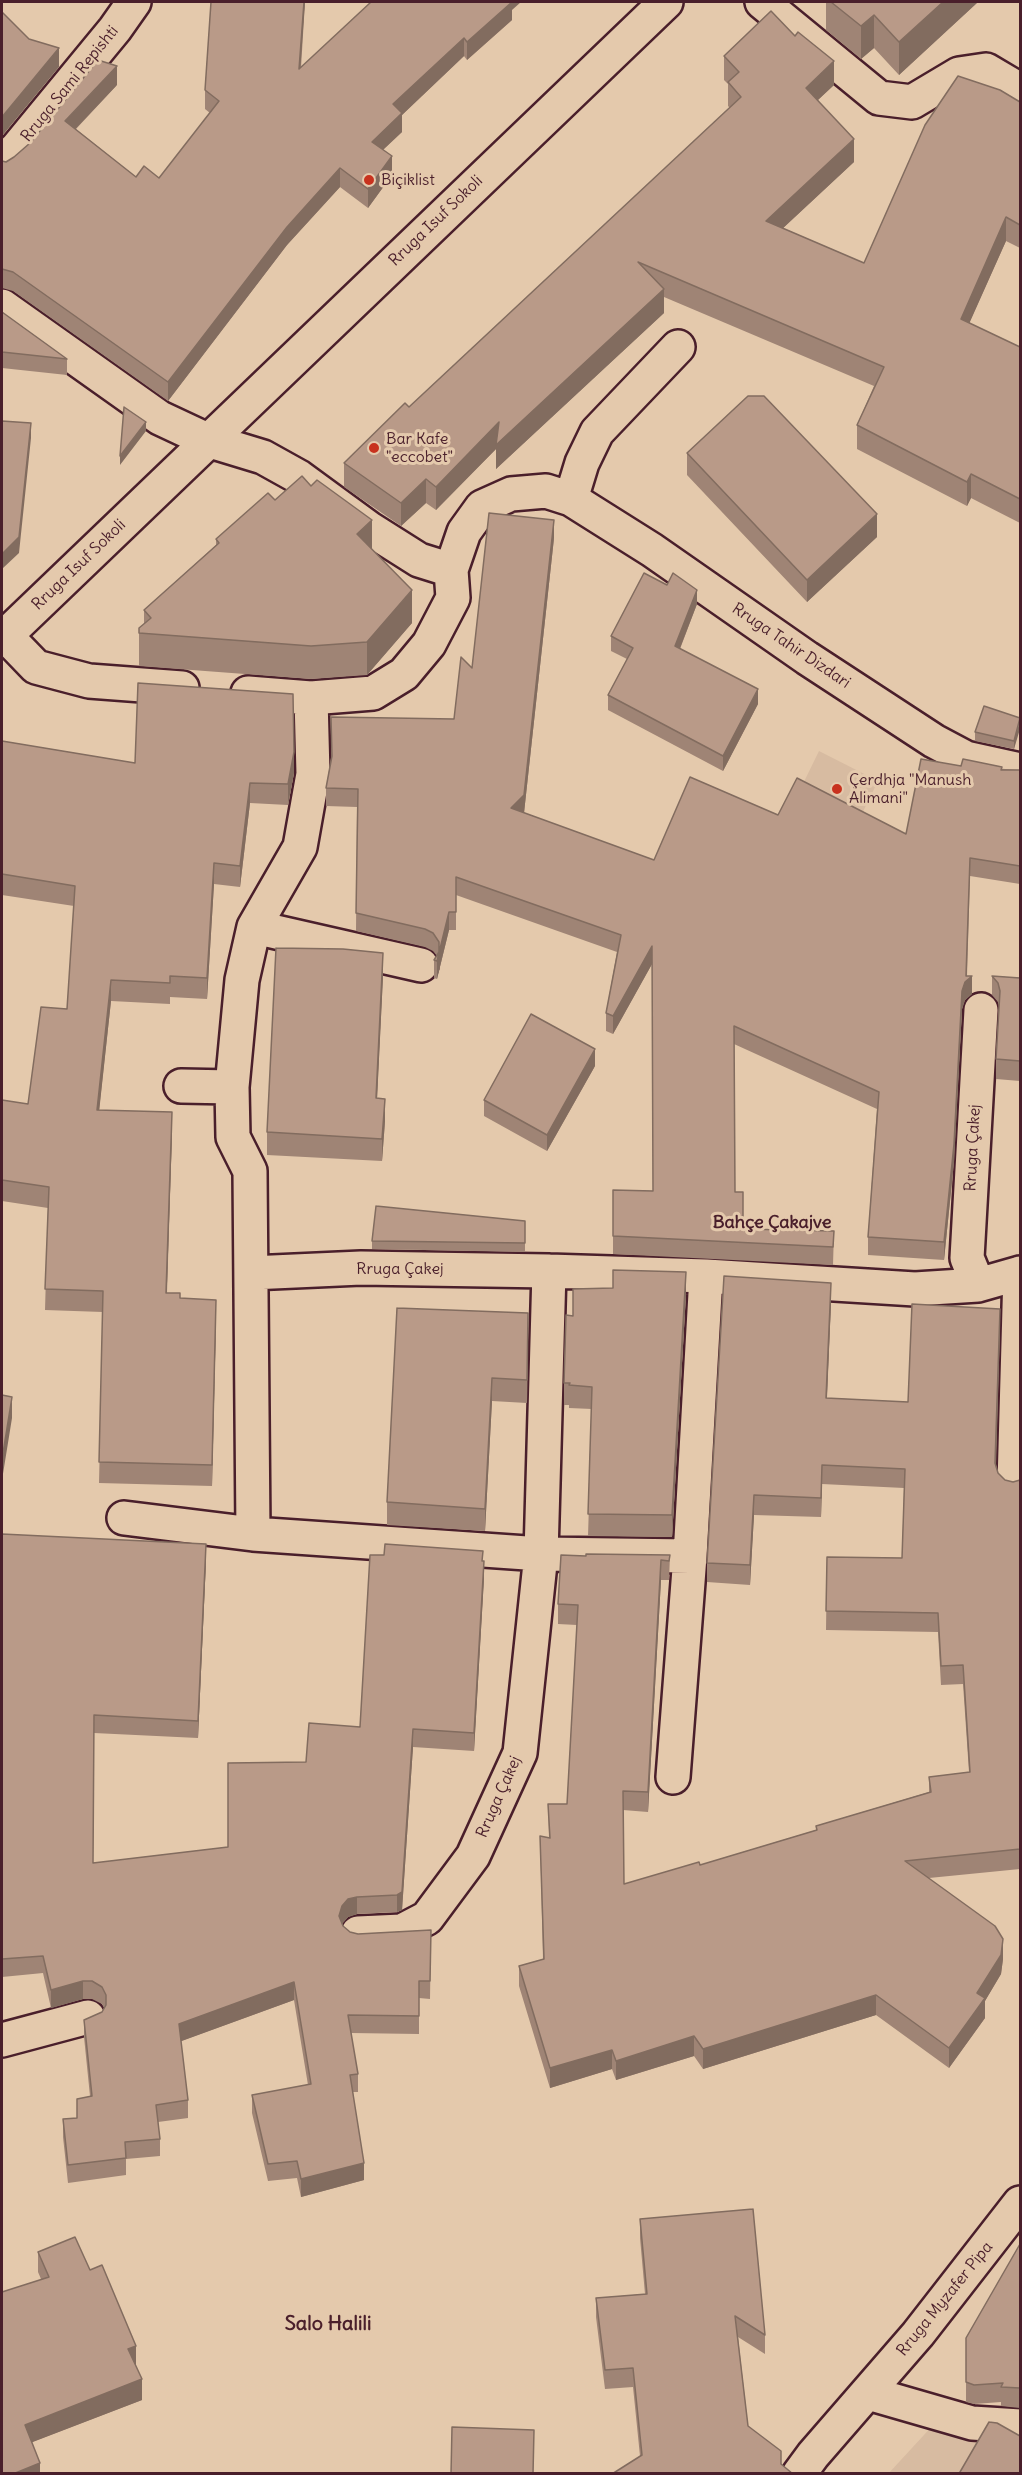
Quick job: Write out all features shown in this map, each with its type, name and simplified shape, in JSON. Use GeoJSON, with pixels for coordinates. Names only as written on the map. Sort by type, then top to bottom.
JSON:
{"type":"FeatureCollection","features":[{"type":"Feature","properties":{"kind":"street","name":"Rruga Sami Repishti"},"geometry":{"type":"LineString","coordinates":[[2,162],[17,148],[134,2]]}},
{"type":"Feature","properties":{"kind":"street","name":"Rruga Isuf Sokoli"},"geometry":{"type":"LineString","coordinates":[[4,637],[666,2]]}},
{"type":"Feature","properties":{"kind":"street"},"geometry":{"type":"LineString","coordinates":[[762,2],[879,98],[912,102],[959,74],[986,70],[1020,90]]}},
{"type":"Feature","properties":{"kind":"street"},"geometry":{"type":"LineString","coordinates":[[2,306],[160,418],[207,440],[263,457],[299,477],[370,529],[419,560],[451,570]]}},
{"type":"Feature","properties":{"kind":"street"},"geometry":{"type":"LineString","coordinates":[[570,499],[582,463],[597,432],[678,347]]}},
{"type":"Feature","properties":{"kind":"street","name":"Rruga Tahir Dizdari"},"geometry":{"type":"LineString","coordinates":[[4,637],[36,667],[89,681],[311,698],[373,693],[404,674],[429,644],[453,598],[451,570],[464,532],[482,507],[510,494],[546,491],[570,499],[652,550],[807,658],[934,741],[966,758],[1020,770]]}},
{"type":"Feature","properties":{"kind":"street"},"geometry":{"type":"LineString","coordinates":[[253,1534],[250,1171],[233,1137],[232,1087],[242,980],[254,927],[300,847],[313,774],[311,698]]}},
{"type":"Feature","properties":{"kind":"street"},"geometry":{"type":"LineString","coordinates":[[254,927],[421,965]]}},
{"type":"Feature","properties":{"kind":"street","name":"Rruga Çakej"},"geometry":{"type":"LineString","coordinates":[[978,1285],[967,1258],[981,1010]]}},
{"type":"Feature","properties":{"kind":"street"},"geometry":{"type":"LineString","coordinates":[[181,1086],[232,1087]]}},
{"type":"Feature","properties":{"kind":"street","name":"Rruga Çakej"},"geometry":{"type":"LineString","coordinates":[[251,1273],[361,1268],[549,1271],[706,1276],[915,1289],[978,1285],[1020,1273],[1014,1483]]}},
{"type":"Feature","properties":{"kind":"street","name":"Rruga Çakej"},"geometry":{"type":"LineString","coordinates":[[358,1933],[402,1930],[427,1918],[473,1856],[520,1753],[541,1554],[549,1271]]}},
{"type":"Feature","properties":{"kind":"street"},"geometry":{"type":"LineString","coordinates":[[673,1777],[690,1556],[706,1276]]}},
{"type":"Feature","properties":{"kind":"street"},"geometry":{"type":"LineString","coordinates":[[124,1518],[253,1534],[541,1554],[690,1556]]}},
{"type":"Feature","properties":{"kind":"street"},"geometry":{"type":"LineString","coordinates":[[2,2040],[88,2018]]}},
{"type":"Feature","properties":{"kind":"street","name":"Rruga Myzafer Pipa"},"geometry":{"type":"LineString","coordinates":[[813,2467],[868,2392],[918,2334],[1020,2204]]}},
{"type":"Feature","properties":{"kind":"street"},"geometry":{"type":"LineString","coordinates":[[868,2392],[972,2423],[1020,2426]]}},
{"type":"Feature","properties":{"kind":"shaded area","name":"Çerdhja \"Manush Alimani\""},"geometry":{"type":"Polygon","coordinates":[[[819,751],[878,781],[856,826],[797,796],[819,751]]]}},
{"type":"Feature","properties":{"kind":"shaded area"},"geometry":{"type":"Polygon","coordinates":[[[935,2423],[985,2431],[1020,2473],[888,2474],[935,2423]]]}},
{"type":"Feature","properties":{"kind":"building"},"geometry":{"type":"Polygon","coordinates":[[[211,2],[304,2],[299,69],[371,2],[512,2],[467,42],[464,38],[393,104],[402,113],[372,142],[392,156],[368,189],[340,168],[287,227],[168,382],[13,272],[2,269],[2,161],[6,162],[14,157],[30,143],[98,60],[117,66],[65,121],[136,177],[144,166],[159,178],[219,101],[205,90],[211,2]]]}},
{"type":"Feature","properties":{"kind":"building"},"geometry":{"type":"Polygon","coordinates":[[[831,2],[943,2],[899,42],[874,15],[861,26],[831,2]]]}},
{"type":"Feature","properties":{"kind":"building"},"geometry":{"type":"Polygon","coordinates":[[[771,11],[795,36],[798,32],[834,61],[806,88],[854,139],[766,221],[864,263],[925,125],[958,76],[1000,90],[1020,102],[1020,225],[1006,217],[961,319],[1020,347],[1020,499],[971,474],[967,482],[857,425],[884,367],[638,262],[664,289],[496,445],[499,422],[436,487],[426,479],[401,503],[344,463],[405,403],[409,407],[741,97],[728,82],[739,72],[724,56],[771,11]]]}},
{"type":"Feature","properties":{"kind":"building"},"geometry":{"type":"Polygon","coordinates":[[[2,12],[29,39],[59,48],[2,117],[2,12]]]}},
{"type":"Feature","properties":{"kind":"building"},"geometry":{"type":"Polygon","coordinates":[[[2,312],[67,359],[2,352],[2,312]]]}},
{"type":"Feature","properties":{"kind":"building"},"geometry":{"type":"Polygon","coordinates":[[[748,396],[764,396],[877,514],[807,580],[687,453],[748,396]]]}},
{"type":"Feature","properties":{"kind":"building"},"geometry":{"type":"Polygon","coordinates":[[[124,407],[146,422],[120,456],[124,407]]]}},
{"type":"Feature","properties":{"kind":"building"},"geometry":{"type":"Polygon","coordinates":[[[2,421],[31,423],[19,537],[2,554],[2,421]]]}},
{"type":"Feature","properties":{"kind":"building"},"geometry":{"type":"Polygon","coordinates":[[[302,476],[311,486],[317,480],[372,520],[357,534],[412,590],[367,642],[311,646],[139,633],[139,628],[151,618],[144,610],[219,543],[216,539],[268,493],[275,500],[302,476]]]}},
{"type":"Feature","properties":{"kind":"building"},"geometry":{"type":"Polygon","coordinates":[[[489,513],[554,520],[524,795],[511,808],[654,860],[690,777],[778,815],[797,778],[906,834],[921,759],[961,766],[963,759],[1002,767],[1001,770],[1020,770],[1020,866],[970,858],[966,976],[972,976],[965,982],[962,991],[954,1144],[944,1242],[868,1237],[879,1092],[734,1026],[735,1192],[743,1192],[743,1229],[834,1231],[833,1247],[613,1236],[613,1190],[653,1191],[652,946],[613,1016],[606,1013],[621,935],[456,877],[456,912],[449,912],[437,961],[434,960],[439,952],[439,942],[433,933],[425,929],[356,913],[358,789],[326,788],[332,756],[331,717],[454,719],[461,657],[472,668],[489,513]]]}},
{"type":"Feature","properties":{"kind":"building"},"geometry":{"type":"Polygon","coordinates":[[[644,573],[667,585],[673,573],[697,590],[675,646],[758,689],[723,756],[608,695],[633,648],[611,636],[644,573]]]}},
{"type":"Feature","properties":{"kind":"building"},"geometry":{"type":"Polygon","coordinates":[[[138,683],[293,694],[294,752],[288,784],[250,783],[240,866],[214,863],[207,978],[170,976],[170,983],[111,980],[97,1110],[172,1112],[166,1293],[180,1293],[180,1298],[216,1300],[212,1465],[99,1462],[103,1291],[45,1289],[49,1187],[2,1180],[2,1100],[28,1104],[41,1007],[67,1009],[75,886],[2,874],[2,741],[135,763],[138,683]]]}},
{"type":"Feature","properties":{"kind":"building"},"geometry":{"type":"Polygon","coordinates":[[[984,706],[1020,718],[1014,741],[975,732],[984,706]]]}},
{"type":"Feature","properties":{"kind":"building"},"geometry":{"type":"Polygon","coordinates":[[[276,948],[343,949],[383,953],[376,1098],[385,1099],[382,1139],[267,1132],[276,948]]]}},
{"type":"Feature","properties":{"kind":"building"},"geometry":{"type":"Polygon","coordinates":[[[992,976],[1020,978],[1020,1061],[996,1059],[1000,991],[998,983],[992,976]]]}},
{"type":"Feature","properties":{"kind":"building"},"geometry":{"type":"Polygon","coordinates":[[[531,1014],[595,1049],[547,1135],[484,1100],[531,1014]]]}},
{"type":"Feature","properties":{"kind":"building"},"geometry":{"type":"Polygon","coordinates":[[[376,1206],[525,1221],[525,1243],[372,1241],[376,1206]]]}},
{"type":"Feature","properties":{"kind":"building"},"geometry":{"type":"Polygon","coordinates":[[[613,1270],[686,1272],[672,1515],[588,1514],[592,1387],[564,1383],[566,1315],[573,1316],[573,1289],[613,1288],[613,1270]]]}},
{"type":"Feature","properties":{"kind":"building"},"geometry":{"type":"Polygon","coordinates":[[[724,1276],[831,1283],[826,1398],[908,1402],[912,1304],[1000,1309],[995,1463],[998,1473],[1005,1480],[1013,1482],[1020,1480],[1020,1849],[905,1861],[995,1926],[1003,1939],[1001,1955],[977,1993],[985,1998],[949,2048],[876,1995],[703,2049],[694,2036],[616,2061],[612,2050],[550,2068],[519,1966],[544,1959],[540,1836],[550,1838],[548,1804],[567,1804],[578,1605],[558,1604],[561,1555],[670,1555],[669,1561],[661,1560],[648,1792],[623,1791],[624,1884],[699,1862],[700,1865],[817,1830],[816,1826],[931,1792],[929,1777],[970,1772],[963,1665],[941,1666],[938,1613],[826,1611],[827,1557],[902,1558],[905,1469],[822,1465],[821,1498],[754,1495],[750,1565],[707,1563],[724,1276]]]}},
{"type":"Feature","properties":{"kind":"building"},"geometry":{"type":"Polygon","coordinates":[[[397,1308],[528,1313],[527,1380],[492,1378],[485,1509],[387,1502],[397,1308]]]}},
{"type":"Feature","properties":{"kind":"building"},"geometry":{"type":"Polygon","coordinates":[[[2,1395],[12,1397],[2,1459],[2,1395]]]}},
{"type":"Feature","properties":{"kind":"building"},"geometry":{"type":"Polygon","coordinates":[[[2,1534],[206,1544],[198,1721],[94,1715],[93,1863],[228,1847],[228,1763],[306,1762],[309,1723],[360,1727],[370,1555],[384,1555],[385,1544],[483,1551],[474,1733],[413,1729],[402,1892],[397,1895],[348,1899],[342,1906],[339,1916],[343,1926],[350,1932],[358,1934],[431,1930],[430,1981],[419,1981],[419,2016],[348,2015],[358,2074],[350,2075],[364,2163],[301,2179],[297,2161],[268,2164],[252,2095],[311,2084],[294,1982],[179,2024],[188,2100],[156,2105],[160,2139],[125,2142],[126,2158],[68,2165],[63,2119],[77,2118],[77,2099],[92,2096],[84,2020],[102,2012],[106,2005],[106,1995],[102,1987],[92,1981],[83,1981],[51,1990],[43,1956],[2,1959],[2,1534]]]}},
{"type":"Feature","properties":{"kind":"building"},"geometry":{"type":"Polygon","coordinates":[[[753,2209],[765,2335],[735,2316],[748,2426],[781,2451],[781,2464],[793,2474],[612,2474],[642,2455],[633,2368],[605,2370],[596,2298],[647,2294],[640,2219],[753,2209]]]}},
{"type":"Feature","properties":{"kind":"building"},"geometry":{"type":"Polygon","coordinates":[[[75,2237],[90,2270],[102,2265],[136,2346],[128,2349],[142,2379],[25,2425],[40,2463],[13,2474],[2,2474],[2,2292],[49,2277],[38,2252],[75,2237]]]}},
{"type":"Feature","properties":{"kind":"building"},"geometry":{"type":"Polygon","coordinates":[[[1020,2244],[1020,2388],[1001,2387],[1003,2383],[974,2385],[966,2382],[966,2338],[1020,2244]]]}},
{"type":"Feature","properties":{"kind":"building"},"geometry":{"type":"Polygon","coordinates":[[[989,2422],[997,2423],[1020,2436],[1020,2474],[962,2474],[960,2472],[989,2422]]]}},
{"type":"Feature","properties":{"kind":"building"},"geometry":{"type":"Polygon","coordinates":[[[452,2427],[534,2430],[533,2474],[451,2474],[452,2427]]]}},
{"type":"Feature","properties":{"kind":"place","name":"Biçiklist"},"geometry":{"type":"Point","coordinates":[369,180]}},
{"type":"Feature","properties":{"kind":"place","name":"Bar Kafe \"eccobet\""},"geometry":{"type":"Point","coordinates":[374,448]}},
{"type":"Feature","properties":{"kind":"place","name":"Çerdhja \"Manush Alimani\""},"geometry":{"type":"Point","coordinates":[837,789]}},
{"type":"Feature","properties":{"kind":"district","name":"Bahçe Çakajve"},"geometry":{"type":"Point","coordinates":[772,1223]}},
{"type":"Feature","properties":{"kind":"district","name":"Salo Halili"},"geometry":{"type":"Point","coordinates":[328,2324]}}]}
